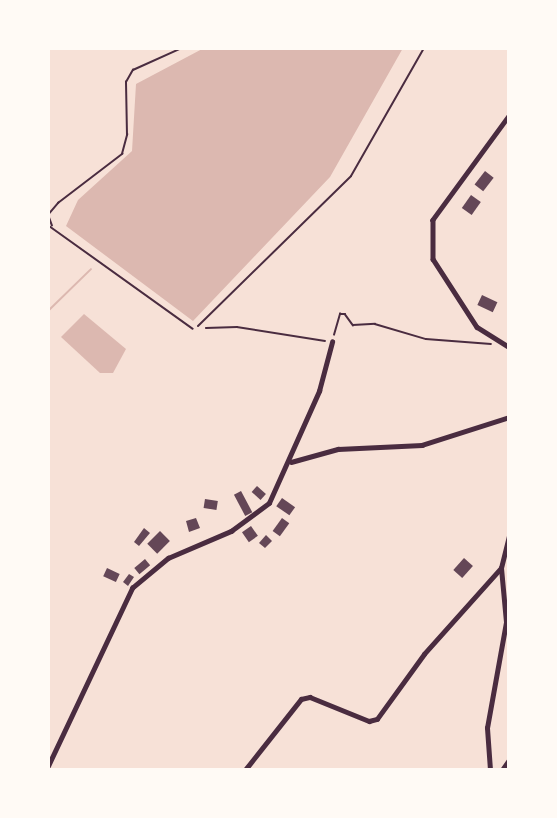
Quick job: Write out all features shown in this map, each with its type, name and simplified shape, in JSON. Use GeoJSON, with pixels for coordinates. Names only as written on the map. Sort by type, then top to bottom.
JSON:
{"type":"FeatureCollection","features":[{"type":"Feature","properties":{"kind":"street"},"geometry":{"type":"LineString","coordinates":[[509,116],[433,220],[433,259],[477,327],[509,347]]}},
{"type":"Feature","properties":{"kind":"street"},"geometry":{"type":"LineString","coordinates":[[48,766],[132,588],[168,558],[231,531],[269,503],[291,462],[332,342]]}},
{"type":"Feature","properties":{"kind":"street"},"geometry":{"type":"LineString","coordinates":[[291,462],[339,449],[422,445],[509,417]]}},
{"type":"Feature","properties":{"kind":"street"},"geometry":{"type":"LineString","coordinates":[[490,770],[487,728],[506,622],[501,568],[509,536]]}},
{"type":"Feature","properties":{"kind":"street"},"geometry":{"type":"LineString","coordinates":[[244,770],[301,699],[310,697],[369,721],[378,718],[424,654],[501,568]]}},
{"type":"Feature","properties":{"kind":"street"},"geometry":{"type":"LineString","coordinates":[[502,770],[509,760]]}},
{"type":"Feature","properties":{"kind":"lane"},"geometry":{"type":"LineString","coordinates":[[198,326],[351,176],[424,48]]}},
{"type":"Feature","properties":{"kind":"path"},"geometry":{"type":"LineString","coordinates":[[52,226],[48,215],[58,203],[122,154],[127,135],[126,82],[133,70],[182,48]]}},
{"type":"Feature","properties":{"kind":"path"},"geometry":{"type":"LineString","coordinates":[[48,225],[192,329],[198,326],[332,342],[340,314],[345,314],[353,325],[375,324],[426,339],[501,344]]}},
{"type":"Feature","properties":{"kind":"shaded area"},"geometry":{"type":"Polygon","coordinates":[[[204,48],[403,48],[330,177],[193,321],[66,226],[78,200],[132,151],[136,84],[204,48]]]}},
{"type":"Feature","properties":{"kind":"shaded area"},"geometry":{"type":"Polygon","coordinates":[[[84,314],[126,349],[113,373],[100,373],[61,337],[84,314]]]}},
{"type":"Feature","properties":{"kind":"building"},"geometry":{"type":"Polygon","coordinates":[[[485,171],[494,178],[483,191],[475,184],[485,171]]]}},
{"type":"Feature","properties":{"kind":"building"},"geometry":{"type":"Polygon","coordinates":[[[471,195],[481,202],[472,215],[462,208],[471,195]]]}},
{"type":"Feature","properties":{"kind":"building"},"geometry":{"type":"Polygon","coordinates":[[[482,295],[497,302],[493,312],[477,305],[482,295]]]}},
{"type":"Feature","properties":{"kind":"building"},"geometry":{"type":"Polygon","coordinates":[[[257,486],[266,494],[261,500],[252,492],[257,486]]]}},
{"type":"Feature","properties":{"kind":"building"},"geometry":{"type":"Polygon","coordinates":[[[241,491],[252,512],[245,516],[234,495],[241,491]]]}},
{"type":"Feature","properties":{"kind":"building"},"geometry":{"type":"Polygon","coordinates":[[[282,498],[295,507],[289,515],[276,506],[282,498]]]}},
{"type":"Feature","properties":{"kind":"building"},"geometry":{"type":"Polygon","coordinates":[[[205,499],[218,501],[216,510],[204,508],[205,499]]]}},
{"type":"Feature","properties":{"kind":"building"},"geometry":{"type":"Polygon","coordinates":[[[196,518],[200,528],[189,532],[186,521],[196,518]]]}},
{"type":"Feature","properties":{"kind":"building"},"geometry":{"type":"Polygon","coordinates":[[[282,518],[289,523],[280,536],[273,531],[282,518]]]}},
{"type":"Feature","properties":{"kind":"building"},"geometry":{"type":"Polygon","coordinates":[[[251,526],[258,536],[249,542],[242,532],[251,526]]]}},
{"type":"Feature","properties":{"kind":"building"},"geometry":{"type":"Polygon","coordinates":[[[144,528],[150,533],[139,546],[134,542],[144,528]]]}},
{"type":"Feature","properties":{"kind":"building"},"geometry":{"type":"Polygon","coordinates":[[[160,531],[170,541],[157,554],[147,544],[160,531]]]}},
{"type":"Feature","properties":{"kind":"building"},"geometry":{"type":"Polygon","coordinates":[[[266,535],[272,541],[265,548],[259,543],[266,535]]]}},
{"type":"Feature","properties":{"kind":"building"},"geometry":{"type":"Polygon","coordinates":[[[464,558],[473,566],[462,578],[453,570],[464,558]]]}},
{"type":"Feature","properties":{"kind":"building"},"geometry":{"type":"Polygon","coordinates":[[[145,559],[150,565],[139,574],[134,568],[145,559]]]}},
{"type":"Feature","properties":{"kind":"building"},"geometry":{"type":"Polygon","coordinates":[[[107,568],[120,574],[116,582],[103,576],[107,568]]]}},
{"type":"Feature","properties":{"kind":"building"},"geometry":{"type":"Polygon","coordinates":[[[129,574],[134,577],[128,586],[123,582],[129,574]]]}},
{"type":"Feature","properties":{"kind":"waterway"},"geometry":{"type":"LineString","coordinates":[[48,311],[91,269]]}}]}
